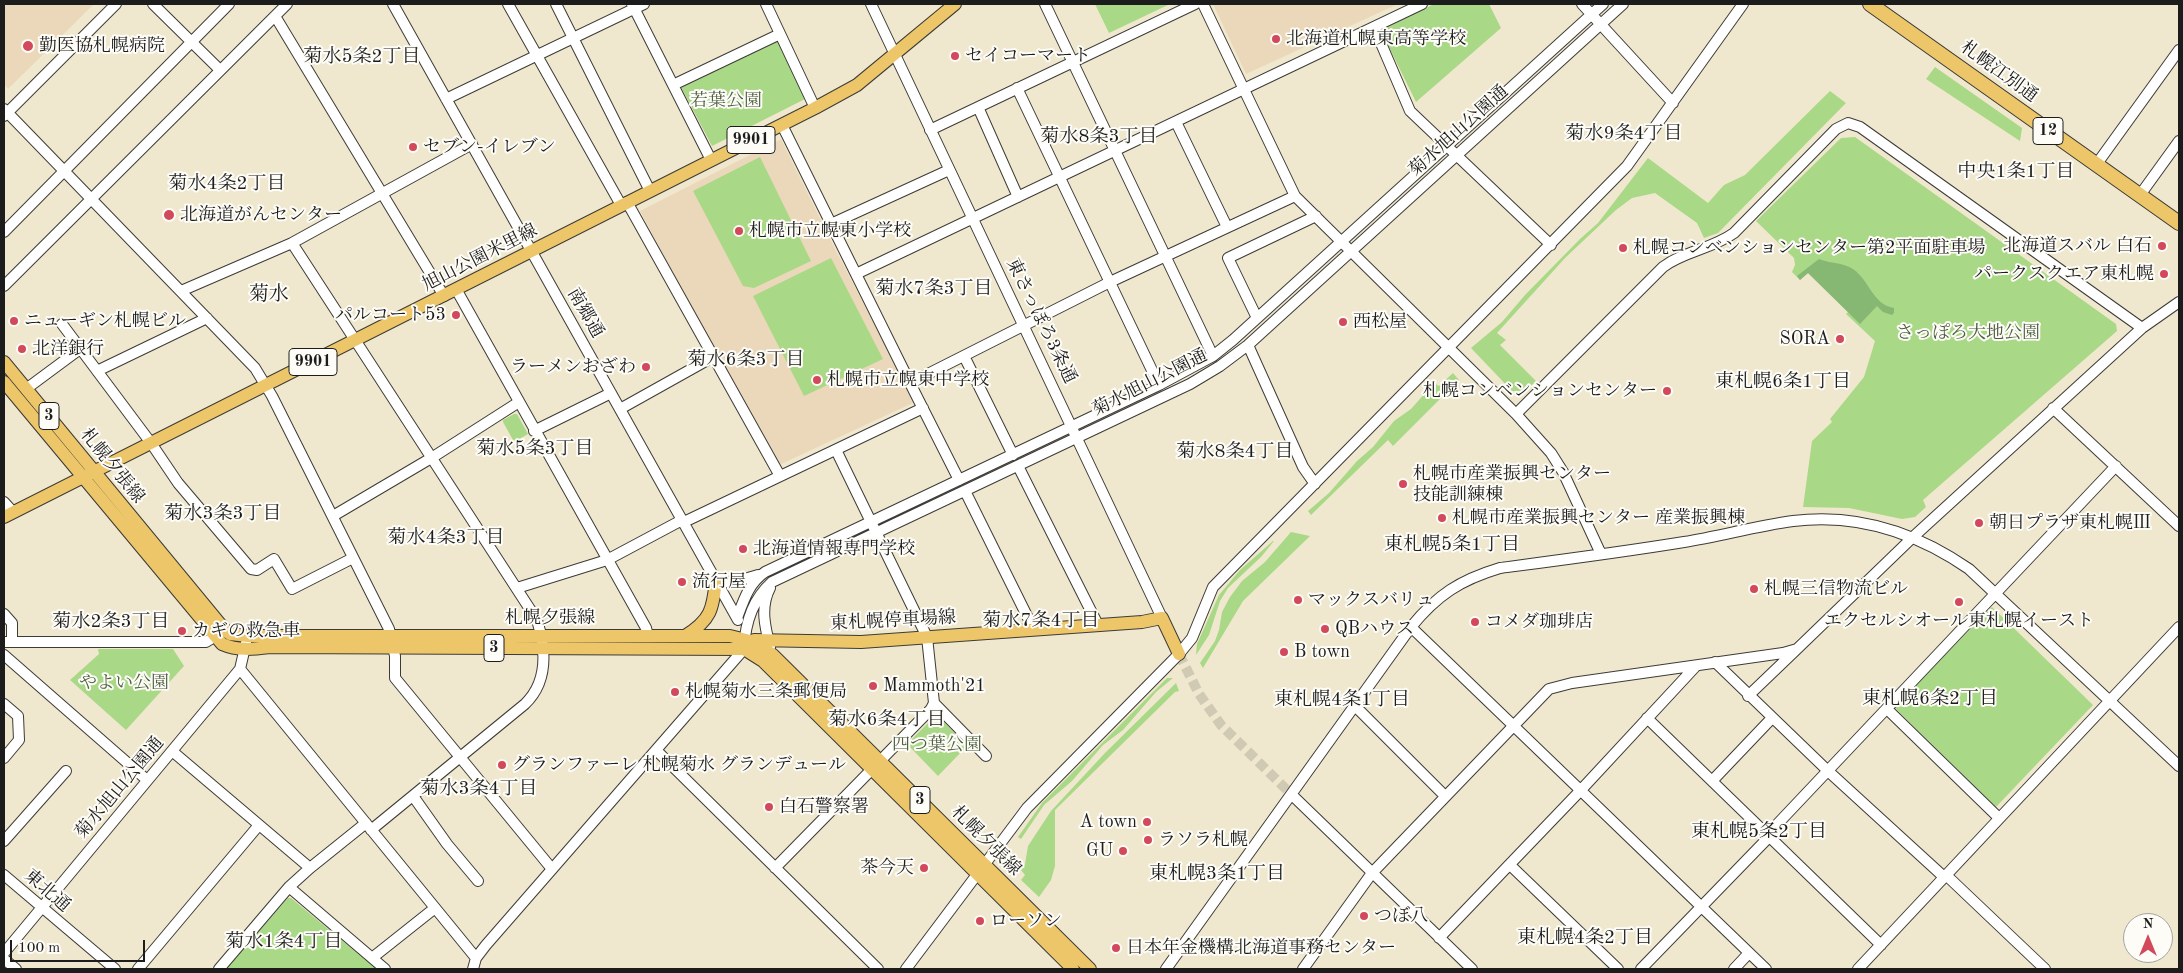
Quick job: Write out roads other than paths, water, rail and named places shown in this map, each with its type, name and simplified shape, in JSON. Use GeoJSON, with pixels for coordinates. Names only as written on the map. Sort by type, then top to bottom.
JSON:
{"type":"FeatureCollection","features":[{"type":"Feature","properties":{"kind":"highway","name":"札幌江別通"},"geometry":{"type":"LineString","coordinates":[[1870,4],[2179,223]]}},
{"type":"Feature","properties":{"kind":"main road","name":"旭山公園米里線"},"geometry":{"type":"LineString","coordinates":[[9,515],[815,108],[857,85],[955,4]]}},
{"type":"Feature","properties":{"kind":"main road","name":"札幌夕張線"},"geometry":{"type":"LineString","coordinates":[[4,362],[89,474],[220,634],[222,644],[230,648],[244,649],[392,642],[744,644],[763,647],[773,655],[876,766]]}},
{"type":"Feature","properties":{"kind":"main road","name":"札幌夕張線"},"geometry":{"type":"LineString","coordinates":[[4,382],[89,474]]}},
{"type":"Feature","properties":{"kind":"main road"},"geometry":{"type":"LineString","coordinates":[[685,636],[702,625],[709,615],[714,601],[716,580]]}},
{"type":"Feature","properties":{"kind":"main road","name":"東札幌停車場線"},"geometry":{"type":"LineString","coordinates":[[744,644],[769,641],[861,642],[1142,622],[1162,618]]}},
{"type":"Feature","properties":{"kind":"main road","name":"東さっぽろ3条通"},"geometry":{"type":"LineString","coordinates":[[1162,618],[1179,654]]}},
{"type":"Feature","properties":{"kind":"main road","name":"札幌夕張線"},"geometry":{"type":"LineString","coordinates":[[220,634],[392,642]]}},
{"type":"Feature","properties":{"kind":"main road","name":"札幌夕張線"},"geometry":{"type":"LineString","coordinates":[[541,642],[648,636],[730,636],[744,644],[876,766],[981,870],[1073,969]]}},
{"type":"Feature","properties":{"kind":"main road","name":"札幌夕張線"},"geometry":{"type":"LineString","coordinates":[[981,870],[1090,969]]}},
{"type":"Feature","properties":{"kind":"street"},"geometry":{"type":"LineString","coordinates":[[116,4],[5,112],[255,368],[267,386],[333,516],[392,642],[395,678],[552,869]]}},
{"type":"Feature","properties":{"kind":"street"},"geometry":{"type":"LineString","coordinates":[[153,4],[220,70]]}},
{"type":"Feature","properties":{"kind":"street"},"geometry":{"type":"LineString","coordinates":[[4,232],[229,4]]}},
{"type":"Feature","properties":{"kind":"street"},"geometry":{"type":"LineString","coordinates":[[4,286],[287,4]]}},
{"type":"Feature","properties":{"kind":"street","name":"南郷通"},"geometry":{"type":"LineString","coordinates":[[394,4],[737,618],[744,644]]}},
{"type":"Feature","properties":{"kind":"street"},"geometry":{"type":"LineString","coordinates":[[508,4],[780,476]]}},
{"type":"Feature","properties":{"kind":"street"},"geometry":{"type":"LineString","coordinates":[[556,4],[650,191]]}},
{"type":"Feature","properties":{"kind":"street"},"geometry":{"type":"LineString","coordinates":[[766,4],[815,108]]}},
{"type":"Feature","properties":{"kind":"street","name":"東さっぽろ3条通"},"geometry":{"type":"LineString","coordinates":[[871,4],[1162,618]]}},
{"type":"Feature","properties":{"kind":"street"},"geometry":{"type":"LineString","coordinates":[[1045,4],[1164,257],[1213,356]]}},
{"type":"Feature","properties":{"kind":"street"},"geometry":{"type":"LineString","coordinates":[[930,130],[1195,4]]}},
{"type":"Feature","properties":{"kind":"street"},"geometry":{"type":"LineString","coordinates":[[1202,4],[1295,196],[1516,414],[1551,453],[1563,472],[1601,554]]}},
{"type":"Feature","properties":{"kind":"street"},"geometry":{"type":"LineString","coordinates":[[856,274],[1422,4]]}},
{"type":"Feature","properties":{"kind":"street"},"geometry":{"type":"LineString","coordinates":[[1582,4],[1673,103]]}},
{"type":"Feature","properties":{"kind":"street","name":"菊水旭山公園通"},"geometry":{"type":"LineString","coordinates":[[737,618],[750,586],[765,572],[1072,428],[1213,356],[1342,242],[1603,4]]}},
{"type":"Feature","properties":{"kind":"street","name":"菊水旭山公園通"},"geometry":{"type":"LineString","coordinates":[[744,644],[748,619],[761,592],[772,582],[1190,384],[1248,346],[1622,4]]}},
{"type":"Feature","properties":{"kind":"street"},"geometry":{"type":"LineString","coordinates":[[906,969],[1027,808],[1179,654],[1192,638],[1213,587],[1628,166],[1743,4]]}},
{"type":"Feature","properties":{"kind":"street"},"geometry":{"type":"LineString","coordinates":[[446,98],[573,38],[637,5],[673,85],[711,160]]}},
{"type":"Feature","properties":{"kind":"street"},"geometry":{"type":"LineString","coordinates":[[275,16],[444,296]]}},
{"type":"Feature","properties":{"kind":"street"},"geometry":{"type":"LineString","coordinates":[[1374,27],[1410,111],[1551,245]]}},
{"type":"Feature","properties":{"kind":"street"},"geometry":{"type":"LineString","coordinates":[[673,85],[780,34]]}},
{"type":"Feature","properties":{"kind":"street"},"geometry":{"type":"LineString","coordinates":[[2096,165],[2179,50]]}},
{"type":"Feature","properties":{"kind":"street"},"geometry":{"type":"LineString","coordinates":[[1017,88],[1159,385]]}},
{"type":"Feature","properties":{"kind":"street"},"geometry":{"type":"LineString","coordinates":[[978,107],[1018,196]]}},
{"type":"Feature","properties":{"kind":"street"},"geometry":{"type":"LineString","coordinates":[[1176,122],[1227,227]]}},
{"type":"Feature","properties":{"kind":"street"},"geometry":{"type":"LineString","coordinates":[[1516,414],[1662,267],[1683,255],[1715,245],[1734,233],[1836,129],[1848,123],[1860,127],[2142,328]]}},
{"type":"Feature","properties":{"kind":"street"},"geometry":{"type":"LineString","coordinates":[[782,125],[958,480]]}},
{"type":"Feature","properties":{"kind":"street"},"geometry":{"type":"LineString","coordinates":[[2140,194],[2179,141]]}},
{"type":"Feature","properties":{"kind":"street"},"geometry":{"type":"LineString","coordinates":[[181,292],[292,243],[472,144]]}},
{"type":"Feature","properties":{"kind":"street"},"geometry":{"type":"LineString","coordinates":[[832,224],[949,170]]}},
{"type":"Feature","properties":{"kind":"street"},"geometry":{"type":"LineString","coordinates":[[910,383],[1110,282],[1295,196]]}},
{"type":"Feature","properties":{"kind":"street"},"geometry":{"type":"LineString","coordinates":[[1257,318],[1228,258],[1316,216]]}},
{"type":"Feature","properties":{"kind":"street"},"geometry":{"type":"LineString","coordinates":[[219,969],[289,887],[310,868],[413,796],[531,698],[542,677],[544,659],[537,620],[357,340],[292,243]]}},
{"type":"Feature","properties":{"kind":"street"},"geometry":{"type":"LineString","coordinates":[[456,289],[646,628],[648,636]]}},
{"type":"Feature","properties":{"kind":"street"},"geometry":{"type":"LineString","coordinates":[[1748,696],[1912,538],[2053,408],[2142,328],[2179,302]]}},
{"type":"Feature","properties":{"kind":"street"},"geometry":{"type":"LineString","coordinates":[[97,371],[206,318]]}},
{"type":"Feature","properties":{"kind":"street"},"geometry":{"type":"LineString","coordinates":[[62,324],[151,443],[178,483],[251,569],[257,570],[274,559],[292,589],[353,558]]}},
{"type":"Feature","properties":{"kind":"street"},"geometry":{"type":"LineString","coordinates":[[1248,346],[1303,467],[1315,484]]}},
{"type":"Feature","properties":{"kind":"street"},"geometry":{"type":"LineString","coordinates":[[26,389],[80,349]]}},
{"type":"Feature","properties":{"kind":"street"},"geometry":{"type":"LineString","coordinates":[[964,356],[1013,455]]}},
{"type":"Feature","properties":{"kind":"street"},"geometry":{"type":"LineString","coordinates":[[620,409],[713,357]]}},
{"type":"Feature","properties":{"kind":"street"},"geometry":{"type":"LineString","coordinates":[[534,431],[611,393]]}},
{"type":"Feature","properties":{"kind":"street"},"geometry":{"type":"LineString","coordinates":[[333,516],[433,457],[519,402]]}},
{"type":"Feature","properties":{"kind":"street"},"geometry":{"type":"LineString","coordinates":[[516,588],[607,560],[683,521],[923,408]]}},
{"type":"Feature","properties":{"kind":"street"},"geometry":{"type":"LineString","coordinates":[[2053,408],[2179,526]]}},
{"type":"Feature","properties":{"kind":"street"},"geometry":{"type":"LineString","coordinates":[[775,868],[876,766],[934,703],[927,637],[836,450]]}},
{"type":"Feature","properties":{"kind":"street"},"geometry":{"type":"LineString","coordinates":[[1018,466],[1098,625]]}},
{"type":"Feature","properties":{"kind":"street"},"geometry":{"type":"LineString","coordinates":[[1641,969],[2116,466]]}},
{"type":"Feature","properties":{"kind":"street"},"geometry":{"type":"LineString","coordinates":[[965,491],[1034,630]]}},
{"type":"Feature","properties":{"kind":"street"},"geometry":{"type":"LineString","coordinates":[[4,502],[9,515]]}},
{"type":"Feature","properties":{"kind":"street"},"geometry":{"type":"LineString","coordinates":[[1166,969],[1427,607],[1447,592],[1483,573],[1500,568],[1685,542],[1772,524],[1818,520],[1864,524],[1928,544],[1949,555],[1968,569],[2179,766]]}},
{"type":"Feature","properties":{"kind":"street"},"geometry":{"type":"LineString","coordinates":[[716,580],[731,583],[765,572]]}},
{"type":"Feature","properties":{"kind":"street"},"geometry":{"type":"LineString","coordinates":[[772,582],[765,597],[764,608],[773,655]]}},
{"type":"Feature","properties":{"kind":"street"},"geometry":{"type":"LineString","coordinates":[[4,614],[12,622],[7,643],[206,642],[220,634]]}},
{"type":"Feature","properties":{"kind":"street"},"geometry":{"type":"LineString","coordinates":[[1411,627],[1766,969]]}},
{"type":"Feature","properties":{"kind":"street"},"geometry":{"type":"LineString","coordinates":[[1858,969],[2179,627]]}},
{"type":"Feature","properties":{"kind":"street","name":"菊水旭山公園通"},"geometry":{"type":"LineString","coordinates":[[4,954],[240,669],[248,636]]}},
{"type":"Feature","properties":{"kind":"street"},"geometry":{"type":"LineString","coordinates":[[473,969],[476,958],[656,750],[744,644]]}},
{"type":"Feature","properties":{"kind":"street"},"geometry":{"type":"LineString","coordinates":[[1303,969],[1372,873],[1549,689],[1555,686],[1783,653],[1797,649]]}},
{"type":"Feature","properties":{"kind":"street"},"geometry":{"type":"LineString","coordinates":[[4,655],[147,780]]}},
{"type":"Feature","properties":{"kind":"street"},"geometry":{"type":"LineString","coordinates":[[1715,662],[1748,696],[1828,771],[2045,969]]}},
{"type":"Feature","properties":{"kind":"street"},"geometry":{"type":"LineString","coordinates":[[1439,938],[1580,791],[1696,666]]}},
{"type":"Feature","properties":{"kind":"street"},"geometry":{"type":"LineString","coordinates":[[240,669],[476,958]]}},
{"type":"Feature","properties":{"kind":"street"},"geometry":{"type":"LineString","coordinates":[[934,703],[986,756]]}},
{"type":"Feature","properties":{"kind":"street"},"geometry":{"type":"LineString","coordinates":[[4,704],[18,716],[19,740],[4,758]]}},
{"type":"Feature","properties":{"kind":"street"},"geometry":{"type":"LineString","coordinates":[[1355,706],[1445,796]]}},
{"type":"Feature","properties":{"kind":"street"},"geometry":{"type":"LineString","coordinates":[[1887,709],[1998,818]]}},
{"type":"Feature","properties":{"kind":"street"},"geometry":{"type":"LineString","coordinates":[[1647,718],[1881,945]]}},
{"type":"Feature","properties":{"kind":"street"},"geometry":{"type":"LineString","coordinates":[[1712,781],[1772,718]]}},
{"type":"Feature","properties":{"kind":"street"},"geometry":{"type":"LineString","coordinates":[[656,750],[878,969]]}},
{"type":"Feature","properties":{"kind":"street"},"geometry":{"type":"LineString","coordinates":[[172,751],[310,868]]}},
{"type":"Feature","properties":{"kind":"street"},"geometry":{"type":"LineString","coordinates":[[4,842],[66,772]]}},
{"type":"Feature","properties":{"kind":"street"},"geometry":{"type":"LineString","coordinates":[[1292,795],[1472,969]]}},
{"type":"Feature","properties":{"kind":"street"},"geometry":{"type":"LineString","coordinates":[[413,796],[447,844],[478,881]]}},
{"type":"Feature","properties":{"kind":"street"},"geometry":{"type":"LineString","coordinates":[[138,969],[259,825]]}},
{"type":"Feature","properties":{"kind":"street"},"geometry":{"type":"LineString","coordinates":[[1510,865],[1618,969]]}},
{"type":"Feature","properties":{"kind":"street","name":"東北通"},"geometry":{"type":"LineString","coordinates":[[4,875],[115,969]]}},
{"type":"Feature","properties":{"kind":"street"},"geometry":{"type":"LineString","coordinates":[[289,887],[385,969]]}},
{"type":"Feature","properties":{"kind":"street"},"geometry":{"type":"LineString","coordinates":[[372,958],[435,908]]}},
{"type":"Feature","properties":{"kind":"street"},"geometry":{"type":"LineString","coordinates":[[1734,969],[1749,954]]}},
{"type":"Feature","properties":{"kind":"street"},"geometry":{"type":"LineString","coordinates":[[4,959],[16,969]]}},
{"type":"Feature","properties":{"kind":"tunnel"},"geometry":{"type":"LineString","coordinates":[[1179,654],[1199,694],[1221,725],[1292,795]]}},
{"type":"Feature","properties":{"kind":"place","name":"北海道札幌東高等学校"},"geometry":{"type":"Point","coordinates":[1276,39]}},
{"type":"Feature","properties":{"kind":"place","name":"勤医協札幌病院"},"geometry":{"type":"Point","coordinates":[28,46]}},
{"type":"Feature","properties":{"kind":"place","name":"セイコーマート"},"geometry":{"type":"Point","coordinates":[955,56]}},
{"type":"Feature","properties":{"kind":"place","name":"セブン-イレブン"},"geometry":{"type":"Point","coordinates":[413,147]}},
{"type":"Feature","properties":{"kind":"place","name":"北海道がんセンター"},"geometry":{"type":"Point","coordinates":[169,215]}},
{"type":"Feature","properties":{"kind":"place","name":"札幌市立幌東小学校"},"geometry":{"type":"Point","coordinates":[739,231]}},
{"type":"Feature","properties":{"kind":"place","name":"北海道スバル 白石"},"geometry":{"type":"Point","coordinates":[2162,246]}},
{"type":"Feature","properties":{"kind":"place","name":"札幌コンベンションセンター第2平面駐車場"},"geometry":{"type":"Point","coordinates":[1623,248]}},
{"type":"Feature","properties":{"kind":"place","name":"パークスクエア東札幌"},"geometry":{"type":"Point","coordinates":[2164,274]}},
{"type":"Feature","properties":{"kind":"place","name":"パルコート53"},"geometry":{"type":"Point","coordinates":[456,315]}},
{"type":"Feature","properties":{"kind":"place","name":"ニューギン札幌ビル"},"geometry":{"type":"Point","coordinates":[14,321]}},
{"type":"Feature","properties":{"kind":"place","name":"西松屋"},"geometry":{"type":"Point","coordinates":[1343,322]}},
{"type":"Feature","properties":{"kind":"place","name":"SORA"},"geometry":{"type":"Point","coordinates":[1840,339]}},
{"type":"Feature","properties":{"kind":"place","name":"北洋銀行"},"geometry":{"type":"Point","coordinates":[22,349]}},
{"type":"Feature","properties":{"kind":"place","name":"ラーメンおざわ"},"geometry":{"type":"Point","coordinates":[646,367]}},
{"type":"Feature","properties":{"kind":"place","name":"札幌市立幌東中学校"},"geometry":{"type":"Point","coordinates":[817,380]}},
{"type":"Feature","properties":{"kind":"place","name":"札幌コンベンションセンター"},"geometry":{"type":"Point","coordinates":[1667,391]}},
{"type":"Feature","properties":{"kind":"place","name":"札幌市産業振興センター 技能訓練棟"},"geometry":{"type":"Point","coordinates":[1403,484]}},
{"type":"Feature","properties":{"kind":"place","name":"札幌市産業振興センター 産業振興棟"},"geometry":{"type":"Point","coordinates":[1442,518]}},
{"type":"Feature","properties":{"kind":"place","name":"朝日プラザ東札幌Ⅲ"},"geometry":{"type":"Point","coordinates":[1979,523]}},
{"type":"Feature","properties":{"kind":"place","name":"北海道情報専門学校"},"geometry":{"type":"Point","coordinates":[743,549]}},
{"type":"Feature","properties":{"kind":"place","name":"流行屋"},"geometry":{"type":"Point","coordinates":[682,582]}},
{"type":"Feature","properties":{"kind":"place","name":"札幌三信物流ビル"},"geometry":{"type":"Point","coordinates":[1754,589]}},
{"type":"Feature","properties":{"kind":"place","name":"マックスバリュ"},"geometry":{"type":"Point","coordinates":[1298,600]}},
{"type":"Feature","properties":{"kind":"place","name":"エクセルシオール東札幌イースト"},"geometry":{"type":"Point","coordinates":[1959,602]}},
{"type":"Feature","properties":{"kind":"place","name":"コメダ珈琲店"},"geometry":{"type":"Point","coordinates":[1475,622]}},
{"type":"Feature","properties":{"kind":"place","name":"QBハウス"},"geometry":{"type":"Point","coordinates":[1325,629]}},
{"type":"Feature","properties":{"kind":"place","name":"カギの救急車"},"geometry":{"type":"Point","coordinates":[182,631]}},
{"type":"Feature","properties":{"kind":"place","name":"B town"},"geometry":{"type":"Point","coordinates":[1284,652]}},
{"type":"Feature","properties":{"kind":"place","name":"Mammoth'21"},"geometry":{"type":"Point","coordinates":[873,686]}},
{"type":"Feature","properties":{"kind":"place","name":"札幌菊水三条郵便局"},"geometry":{"type":"Point","coordinates":[675,692]}},
{"type":"Feature","properties":{"kind":"place","name":"グランファーレ 札幌菊水 グランデュール"},"geometry":{"type":"Point","coordinates":[502,765]}},
{"type":"Feature","properties":{"kind":"place","name":"白石警察署"},"geometry":{"type":"Point","coordinates":[769,807]}},
{"type":"Feature","properties":{"kind":"place","name":"A town"},"geometry":{"type":"Point","coordinates":[1147,822]}},
{"type":"Feature","properties":{"kind":"place","name":"ラソラ札幌"},"geometry":{"type":"Point","coordinates":[1148,840]}},
{"type":"Feature","properties":{"kind":"place","name":"GU"},"geometry":{"type":"Point","coordinates":[1123,851]}},
{"type":"Feature","properties":{"kind":"place","name":"茶今天"},"geometry":{"type":"Point","coordinates":[924,868]}},
{"type":"Feature","properties":{"kind":"place","name":"つぼ八"},"geometry":{"type":"Point","coordinates":[1364,916]}},
{"type":"Feature","properties":{"kind":"place","name":"ローソン"},"geometry":{"type":"Point","coordinates":[980,921]}},
{"type":"Feature","properties":{"kind":"place","name":"日本年金機構北海道事務センター"},"geometry":{"type":"Point","coordinates":[1116,948]}},
{"type":"Feature","properties":{"kind":"district","name":"菊水5条2丁目"},"geometry":{"type":"Point","coordinates":[362,57]}},
{"type":"Feature","properties":{"kind":"district","name":"菊水9条4丁目"},"geometry":{"type":"Point","coordinates":[1624,134]}},
{"type":"Feature","properties":{"kind":"district","name":"菊水8条3丁目"},"geometry":{"type":"Point","coordinates":[1099,137]}},
{"type":"Feature","properties":{"kind":"district","name":"中央1条1丁目"},"geometry":{"type":"Point","coordinates":[2016,172]}},
{"type":"Feature","properties":{"kind":"district","name":"菊水4条2丁目"},"geometry":{"type":"Point","coordinates":[227,184]}},
{"type":"Feature","properties":{"kind":"district","name":"菊水7条3丁目"},"geometry":{"type":"Point","coordinates":[934,289]}},
{"type":"Feature","properties":{"kind":"district","name":"菊水"},"geometry":{"type":"Point","coordinates":[269,295]}},
{"type":"Feature","properties":{"kind":"district","name":"菊水6条3丁目"},"geometry":{"type":"Point","coordinates":[746,360]}},
{"type":"Feature","properties":{"kind":"district","name":"東札幌6条1丁目"},"geometry":{"type":"Point","coordinates":[1783,382]}},
{"type":"Feature","properties":{"kind":"district","name":"菊水5条3丁目"},"geometry":{"type":"Point","coordinates":[535,449]}},
{"type":"Feature","properties":{"kind":"district","name":"菊水8条4丁目"},"geometry":{"type":"Point","coordinates":[1235,452]}},
{"type":"Feature","properties":{"kind":"district","name":"菊水3条3丁目"},"geometry":{"type":"Point","coordinates":[223,514]}},
{"type":"Feature","properties":{"kind":"district","name":"菊水4条3丁目"},"geometry":{"type":"Point","coordinates":[446,538]}},
{"type":"Feature","properties":{"kind":"district","name":"東札幌5条1丁目"},"geometry":{"type":"Point","coordinates":[1452,545]}},
{"type":"Feature","properties":{"kind":"district","name":"菊水7条4丁目"},"geometry":{"type":"Point","coordinates":[1041,621]}},
{"type":"Feature","properties":{"kind":"district","name":"菊水2条3丁目"},"geometry":{"type":"Point","coordinates":[111,622]}},
{"type":"Feature","properties":{"kind":"district","name":"東札幌6条2丁目"},"geometry":{"type":"Point","coordinates":[1930,699]}},
{"type":"Feature","properties":{"kind":"district","name":"東札幌4条1丁目"},"geometry":{"type":"Point","coordinates":[1342,700]}},
{"type":"Feature","properties":{"kind":"district","name":"菊水6条4丁目"},"geometry":{"type":"Point","coordinates":[887,720]}},
{"type":"Feature","properties":{"kind":"district","name":"菊水3条4丁目"},"geometry":{"type":"Point","coordinates":[479,789]}},
{"type":"Feature","properties":{"kind":"district","name":"東札幌5条2丁目"},"geometry":{"type":"Point","coordinates":[1759,832]}},
{"type":"Feature","properties":{"kind":"district","name":"東札幌3条1丁目"},"geometry":{"type":"Point","coordinates":[1217,874]}},
{"type":"Feature","properties":{"kind":"district","name":"東札幌4条2丁目"},"geometry":{"type":"Point","coordinates":[1585,938]}},
{"type":"Feature","properties":{"kind":"district","name":"菊水1条4丁目"},"geometry":{"type":"Point","coordinates":[284,942]}},
{"type":"Feature","properties":{"kind":"park label","name":"若葉公園"},"geometry":{"type":"Point","coordinates":[726,101]}},
{"type":"Feature","properties":{"kind":"park label","name":"さっぽろ大地公園"},"geometry":{"type":"Point","coordinates":[1968,333]}},
{"type":"Feature","properties":{"kind":"park label","name":"やよい公園"},"geometry":{"type":"Point","coordinates":[124,683]}},
{"type":"Feature","properties":{"kind":"park label","name":"四つ葉公園"},"geometry":{"type":"Point","coordinates":[937,745]}}]}
